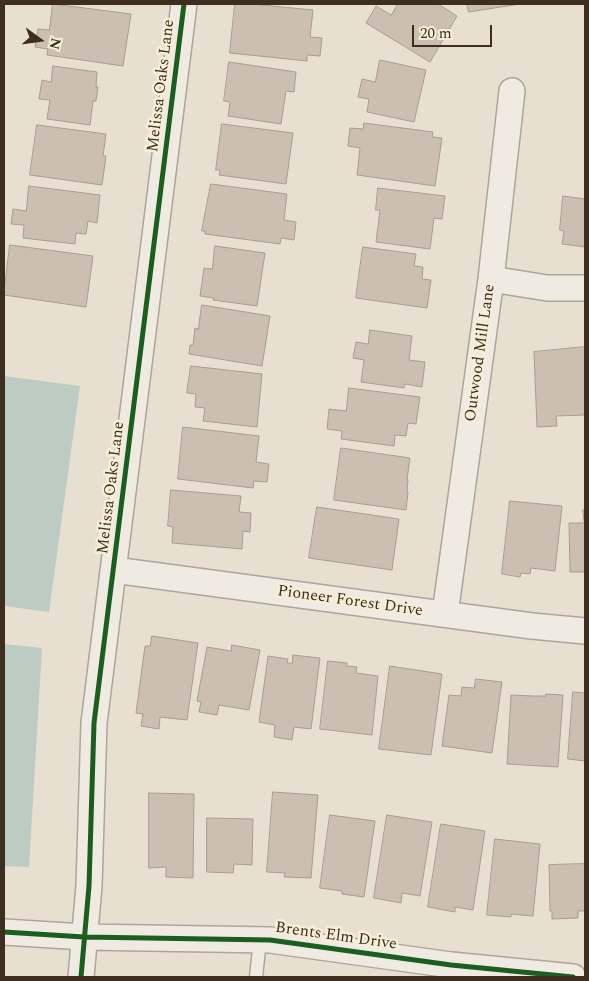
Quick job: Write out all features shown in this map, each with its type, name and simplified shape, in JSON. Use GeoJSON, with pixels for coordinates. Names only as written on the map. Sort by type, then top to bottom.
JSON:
{"type":"FeatureCollection","features":[{"type":"Feature","properties":{"kind":"street","name":"Melissa Oaks Lane"},"geometry":{"type":"LineString","coordinates":[[80,977],[89,886],[94,723],[184,4]]}},
{"type":"Feature","properties":{"kind":"street","name":"Outwood Mill Lane"},"geometry":{"type":"LineString","coordinates":[[445,614],[491,279],[512,91]]}},
{"type":"Feature","properties":{"kind":"street"},"geometry":{"type":"LineString","coordinates":[[491,279],[547,288],[585,288]]}},
{"type":"Feature","properties":{"kind":"street","name":"Pioneer Forest Drive"},"geometry":{"type":"LineString","coordinates":[[114,570],[532,626],[585,631]]}},
{"type":"Feature","properties":{"kind":"street","name":"Brents Elm Drive"},"geometry":{"type":"LineString","coordinates":[[4,932],[84,937],[260,940],[450,971],[573,977]]}},
{"type":"Feature","properties":{"kind":"lane"},"geometry":{"type":"LineString","coordinates":[[256,977],[260,940]]}},
{"type":"Feature","properties":{"kind":"shaded area"},"geometry":{"type":"Polygon","coordinates":[[[4,376],[80,386],[49,612],[4,606],[4,376]]]}},
{"type":"Feature","properties":{"kind":"shaded area"},"geometry":{"type":"Polygon","coordinates":[[[4,644],[42,648],[29,867],[4,866],[4,644]]]}},
{"type":"Feature","properties":{"kind":"building"},"geometry":{"type":"Polygon","coordinates":[[[53,4],[131,14],[123,66],[47,55],[48,49],[35,47],[38,29],[49,30],[53,4]]]}},
{"type":"Feature","properties":{"kind":"building"},"geometry":{"type":"Polygon","coordinates":[[[235,4],[313,10],[310,37],[322,38],[320,56],[307,55],[307,61],[230,53],[235,4]]]}},
{"type":"Feature","properties":{"kind":"building"},"geometry":{"type":"Polygon","coordinates":[[[398,4],[438,4],[457,16],[430,62],[366,23],[376,6],[391,15],[398,4]]]}},
{"type":"Feature","properties":{"kind":"building"},"geometry":{"type":"Polygon","coordinates":[[[467,4],[520,4],[469,12],[467,4]]]}},
{"type":"Feature","properties":{"kind":"building"},"geometry":{"type":"Polygon","coordinates":[[[380,60],[426,70],[414,122],[367,112],[369,99],[358,97],[362,79],[375,82],[380,60]]]}},
{"type":"Feature","properties":{"kind":"building"},"geometry":{"type":"Polygon","coordinates":[[[229,62],[296,72],[294,92],[286,91],[281,124],[228,116],[230,102],[224,101],[229,62]]]}},
{"type":"Feature","properties":{"kind":"building"},"geometry":{"type":"Polygon","coordinates":[[[53,66],[97,72],[96,87],[98,87],[96,101],[93,101],[90,125],[47,119],[50,100],[39,99],[42,80],[51,82],[53,66]]]}},
{"type":"Feature","properties":{"kind":"building"},"geometry":{"type":"Polygon","coordinates":[[[364,123],[433,132],[432,137],[442,138],[435,186],[357,175],[360,148],[348,146],[350,128],[363,129],[364,123]]]}},
{"type":"Feature","properties":{"kind":"building"},"geometry":{"type":"Polygon","coordinates":[[[222,124],[293,133],[286,184],[219,175],[220,170],[216,170],[222,124]]]}},
{"type":"Feature","properties":{"kind":"building"},"geometry":{"type":"Polygon","coordinates":[[[37,125],[106,134],[103,156],[106,156],[102,185],[30,175],[37,125]]]}},
{"type":"Feature","properties":{"kind":"building"},"geometry":{"type":"Polygon","coordinates":[[[211,184],[287,194],[284,220],[296,222],[294,240],[281,238],[280,244],[205,234],[205,231],[202,231],[211,184]]]}},
{"type":"Feature","properties":{"kind":"building"},"geometry":{"type":"Polygon","coordinates":[[[29,186],[100,195],[97,223],[88,221],[86,234],[76,233],[75,244],[23,238],[24,225],[11,224],[13,209],[26,211],[29,186]]]}},
{"type":"Feature","properties":{"kind":"building"},"geometry":{"type":"Polygon","coordinates":[[[378,188],[445,196],[442,219],[434,218],[430,249],[376,242],[380,210],[376,210],[378,188]]]}},
{"type":"Feature","properties":{"kind":"building"},"geometry":{"type":"Polygon","coordinates":[[[563,196],[585,199],[585,247],[562,244],[564,231],[560,230],[563,196]]]}},
{"type":"Feature","properties":{"kind":"building"},"geometry":{"type":"Polygon","coordinates":[[[10,245],[93,256],[86,307],[4,295],[10,245]]]}},
{"type":"Feature","properties":{"kind":"building"},"geometry":{"type":"Polygon","coordinates":[[[215,246],[265,253],[257,306],[213,300],[214,298],[200,296],[204,268],[212,269],[215,246]]]}},
{"type":"Feature","properties":{"kind":"building"},"geometry":{"type":"Polygon","coordinates":[[[363,247],[416,254],[414,266],[423,267],[422,279],[431,280],[427,308],[356,298],[363,247]]]}},
{"type":"Feature","properties":{"kind":"building"},"geometry":{"type":"Polygon","coordinates":[[[202,305],[270,316],[262,366],[189,354],[190,345],[193,345],[195,328],[198,329],[202,305]]]}},
{"type":"Feature","properties":{"kind":"building"},"geometry":{"type":"Polygon","coordinates":[[[370,330],[412,336],[409,360],[425,362],[422,387],[405,384],[404,388],[361,382],[364,360],[353,358],[356,342],[368,344],[370,330]]]}},
{"type":"Feature","properties":{"kind":"building"},"geometry":{"type":"Polygon","coordinates":[[[585,347],[585,415],[556,416],[557,426],[537,427],[534,352],[585,347]]]}},
{"type":"Feature","properties":{"kind":"building"},"geometry":{"type":"Polygon","coordinates":[[[191,366],[262,374],[257,427],[203,421],[205,408],[195,407],[196,394],[187,393],[191,366]]]}},
{"type":"Feature","properties":{"kind":"building"},"geometry":{"type":"Polygon","coordinates":[[[349,388],[420,397],[416,424],[408,423],[406,436],[395,435],[394,446],[341,439],[342,431],[327,429],[329,409],[346,411],[349,388]]]}},
{"type":"Feature","properties":{"kind":"building"},"geometry":{"type":"Polygon","coordinates":[[[183,427],[259,436],[256,462],[269,464],[267,482],[254,481],[253,488],[178,479],[183,427]]]}},
{"type":"Feature","properties":{"kind":"building"},"geometry":{"type":"Polygon","coordinates":[[[341,448],[410,458],[406,510],[334,500],[341,448]]]}},
{"type":"Feature","properties":{"kind":"building"},"geometry":{"type":"Polygon","coordinates":[[[171,490],[241,496],[239,512],[251,513],[250,532],[243,531],[242,549],[172,543],[173,527],[168,526],[171,490]]]}},
{"type":"Feature","properties":{"kind":"building"},"geometry":{"type":"Polygon","coordinates":[[[510,501],[562,506],[555,571],[531,568],[530,574],[521,573],[520,577],[502,574],[510,501]]]}},
{"type":"Feature","properties":{"kind":"building"},"geometry":{"type":"Polygon","coordinates":[[[317,507],[399,519],[392,570],[309,558],[317,507]]]}},
{"type":"Feature","properties":{"kind":"building"},"geometry":{"type":"Polygon","coordinates":[[[583,510],[585,510],[585,572],[570,572],[569,523],[584,523],[583,510]]]}},
{"type":"Feature","properties":{"kind":"building"},"geometry":{"type":"Polygon","coordinates":[[[152,636],[198,643],[187,720],[160,717],[159,729],[141,726],[143,714],[136,713],[145,646],[150,646],[152,636]]]}},
{"type":"Feature","properties":{"kind":"building"},"geometry":{"type":"Polygon","coordinates":[[[232,645],[260,650],[249,710],[219,705],[217,715],[199,712],[201,702],[197,701],[207,647],[231,651],[232,645]]]}},
{"type":"Feature","properties":{"kind":"building"},"geometry":{"type":"Polygon","coordinates":[[[293,655],[320,658],[311,729],[294,727],[292,740],[274,737],[275,725],[259,722],[268,656],[288,659],[287,663],[292,663],[293,655]]]}},
{"type":"Feature","properties":{"kind":"building"},"geometry":{"type":"Polygon","coordinates":[[[328,661],[347,663],[347,666],[357,667],[356,673],[378,676],[372,735],[320,729],[328,661]]]}},
{"type":"Feature","properties":{"kind":"building"},"geometry":{"type":"Polygon","coordinates":[[[390,666],[442,674],[431,755],[379,749],[390,666]]]}},
{"type":"Feature","properties":{"kind":"building"},"geometry":{"type":"Polygon","coordinates":[[[476,679],[502,682],[492,753],[442,746],[449,695],[461,696],[462,687],[474,688],[476,679]]]}},
{"type":"Feature","properties":{"kind":"building"},"geometry":{"type":"Polygon","coordinates":[[[573,692],[585,693],[585,761],[568,759],[573,692]]]}},
{"type":"Feature","properties":{"kind":"building"},"geometry":{"type":"Polygon","coordinates":[[[546,694],[563,695],[558,767],[507,764],[511,695],[546,696],[546,694]]]}},
{"type":"Feature","properties":{"kind":"building"},"geometry":{"type":"Polygon","coordinates":[[[273,792],[318,795],[311,878],[284,877],[285,873],[267,872],[273,792]]]}},
{"type":"Feature","properties":{"kind":"building"},"geometry":{"type":"Polygon","coordinates":[[[149,793],[194,794],[193,878],[166,877],[166,867],[149,868],[149,793]]]}},
{"type":"Feature","properties":{"kind":"building"},"geometry":{"type":"Polygon","coordinates":[[[330,815],[375,821],[364,897],[320,888],[330,815]]]}},
{"type":"Feature","properties":{"kind":"building"},"geometry":{"type":"Polygon","coordinates":[[[387,815],[432,822],[420,896],[402,893],[401,903],[374,898],[387,815]]]}},
{"type":"Feature","properties":{"kind":"building"},"geometry":{"type":"Polygon","coordinates":[[[207,818],[253,819],[252,865],[234,864],[233,873],[207,872],[207,818]]]}},
{"type":"Feature","properties":{"kind":"building"},"geometry":{"type":"Polygon","coordinates":[[[441,824],[485,831],[473,910],[455,907],[455,912],[428,907],[441,824]]]}},
{"type":"Feature","properties":{"kind":"building"},"geometry":{"type":"Polygon","coordinates":[[[495,839],[540,844],[533,916],[511,914],[511,917],[487,915],[495,839]]]}},
{"type":"Feature","properties":{"kind":"building"},"geometry":{"type":"Polygon","coordinates":[[[585,864],[585,911],[578,911],[578,918],[552,919],[552,911],[550,911],[549,865],[585,864]]]}},
{"type":"Feature","properties":{"kind":"cycle path"},"geometry":{"type":"LineString","coordinates":[[81,977],[89,886],[94,723],[184,4]]}},
{"type":"Feature","properties":{"kind":"cycle path"},"geometry":{"type":"LineString","coordinates":[[4,932],[84,937],[270,940],[451,965],[573,977]]}}]}
